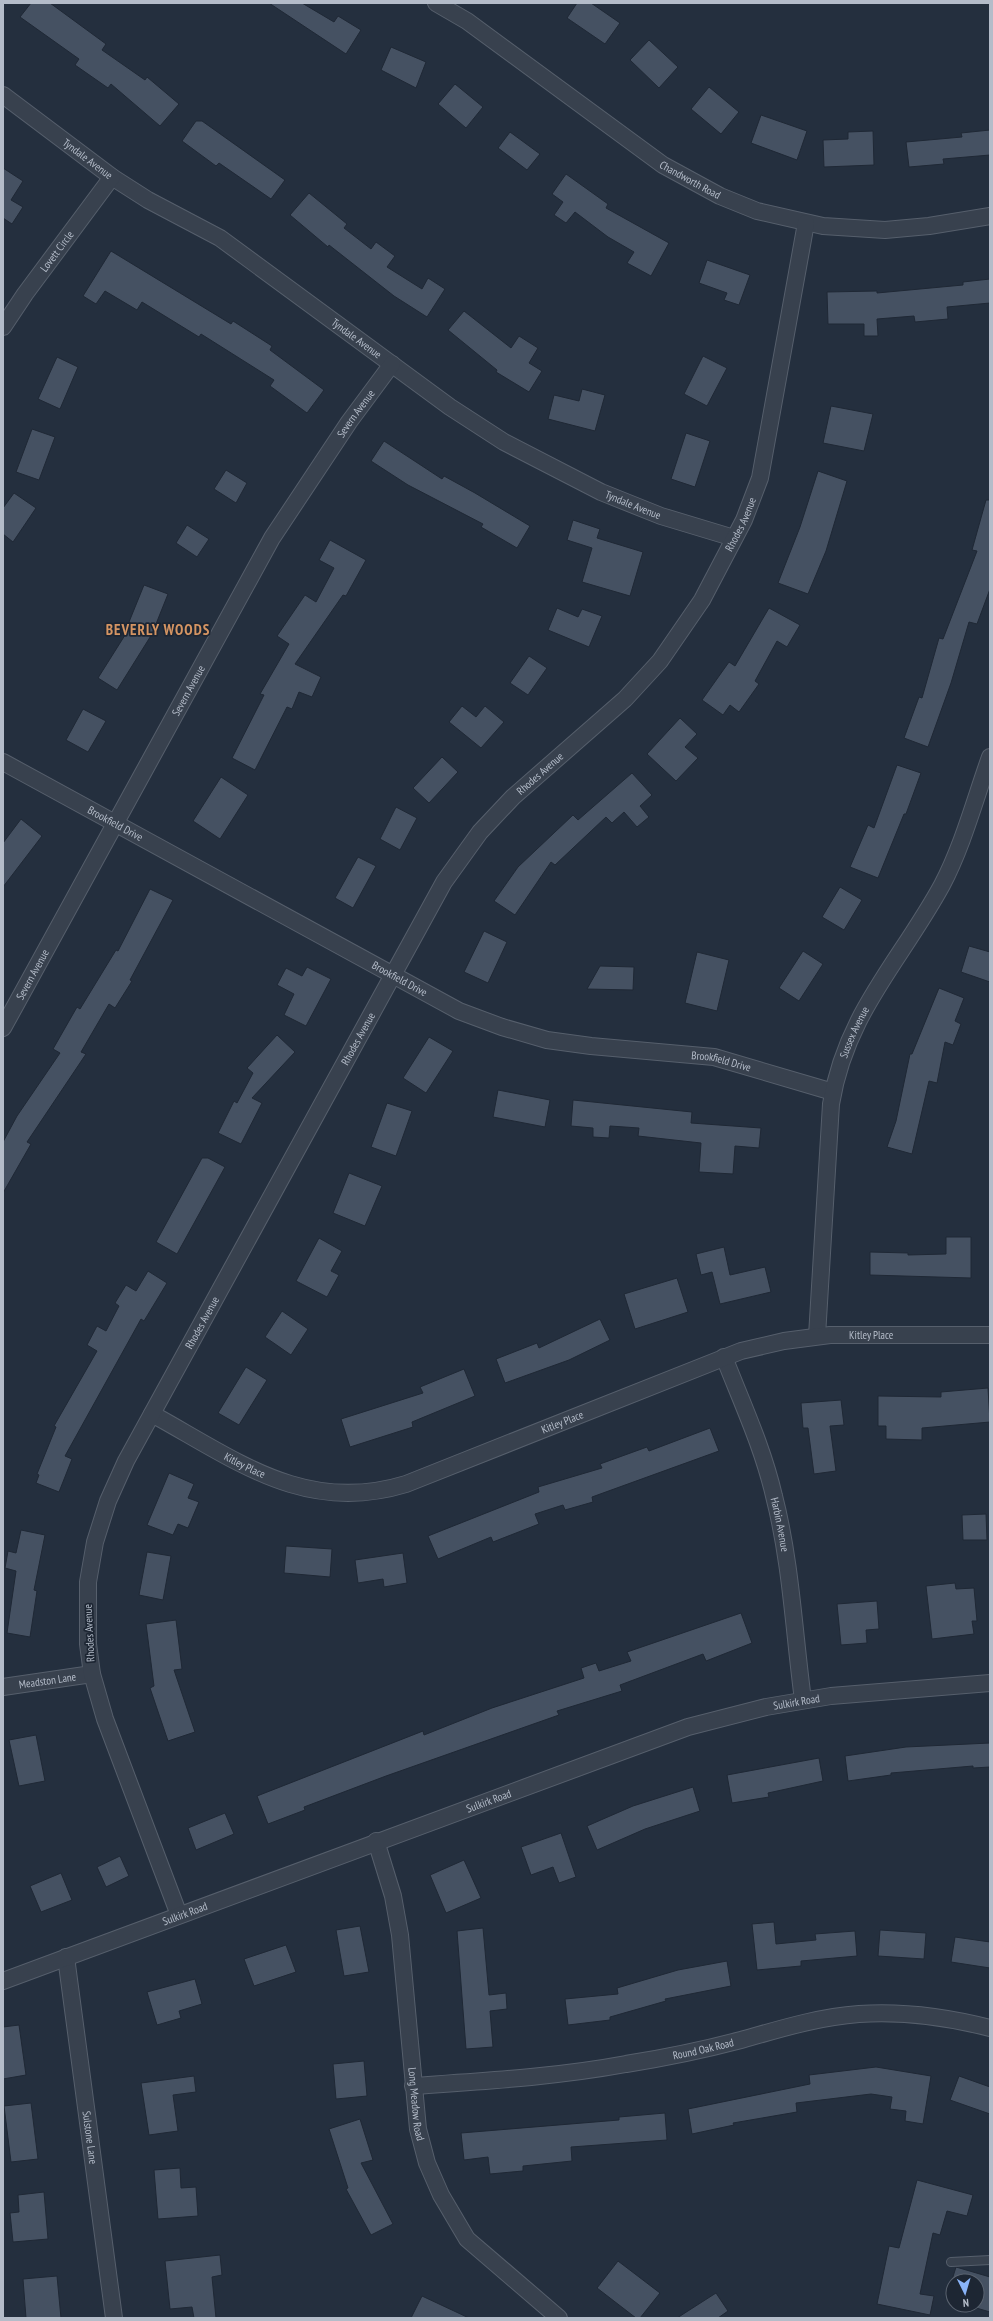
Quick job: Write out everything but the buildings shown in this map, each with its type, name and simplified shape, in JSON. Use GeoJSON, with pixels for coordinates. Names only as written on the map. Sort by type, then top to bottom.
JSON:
{"type":"FeatureCollection","features":[{"type":"Feature","properties":{"kind":"street","name":"Chandworth Road"},"geometry":{"type":"LineString","coordinates":[[436,3],[467,21],[663,165],[691,182],[757,211],[806,223],[856,229],[885,230],[929,226],[990,216]]}},
{"type":"Feature","properties":{"kind":"street","name":"Tyndale Avenue"},"geometry":{"type":"LineString","coordinates":[[3,96],[112,177],[148,200],[220,238],[392,364],[504,442],[563,474],[601,492],[661,516],[734,538]]}},
{"type":"Feature","properties":{"kind":"street","name":"Lovett Circle"},"geometry":{"type":"LineString","coordinates":[[3,327],[25,294],[112,177]]}},
{"type":"Feature","properties":{"kind":"street","name":"Rhodes Avenue"},"geometry":{"type":"LineString","coordinates":[[179,1915],[106,1719],[92,1674],[87,1623],[88,1582],[95,1542],[108,1501],[126,1460],[392,975],[444,882],[465,850],[513,797],[606,717],[660,661],[702,600],[744,520],[760,478],[806,223]]}},
{"type":"Feature","properties":{"kind":"street","name":"Severn Avenue"},"geometry":{"type":"LineString","coordinates":[[3,1028],[272,538],[349,422],[392,364]]}},
{"type":"Feature","properties":{"kind":"street","name":"Sussex Avenue"},"geometry":{"type":"LineString","coordinates":[[817,1336],[833,1092],[845,1048],[856,1022],[878,984],[922,920],[943,882],[990,757]]}},
{"type":"Feature","properties":{"kind":"street","name":"Brookfield Drive"},"geometry":{"type":"LineString","coordinates":[[3,762],[459,1011],[502,1028],[547,1040],[590,1046],[714,1057],[833,1092]]}},
{"type":"Feature","properties":{"kind":"street","name":"Kitley Place"},"geometry":{"type":"LineString","coordinates":[[152,1414],[278,1482],[306,1490],[362,1493],[406,1484],[724,1357],[784,1341],[817,1336],[990,1335]]}},
{"type":"Feature","properties":{"kind":"street","name":"Harbin Avenue"},"geometry":{"type":"LineString","coordinates":[[724,1357],[757,1439],[775,1498],[784,1547],[802,1700]]}},
{"type":"Feature","properties":{"kind":"street","name":"Meadston Lane"},"geometry":{"type":"LineString","coordinates":[[3,1687],[92,1674]]}},
{"type":"Feature","properties":{"kind":"street","name":"Sulkirk Road"},"geometry":{"type":"LineString","coordinates":[[3,1981],[688,1726],[802,1700],[831,1696],[990,1683]]}},
{"type":"Feature","properties":{"kind":"street","name":"Long Meadow Road"},"geometry":{"type":"LineString","coordinates":[[376,1841],[393,1896],[400,1935],[418,2129],[427,2163],[441,2195],[462,2232],[489,2259],[559,2318]]}},
{"type":"Feature","properties":{"kind":"street","name":"Sulstone Lane"},"geometry":{"type":"LineString","coordinates":[[66,1957],[114,2318]]}},
{"type":"Feature","properties":{"kind":"street","name":"Round Oak Road"},"geometry":{"type":"LineString","coordinates":[[413,2086],[489,2081],[613,2067],[704,2049],[794,2024],[858,2014],[917,2015],[963,2021],[990,2028]]}},
{"type":"Feature","properties":{"kind":"lane"},"geometry":{"type":"LineString","coordinates":[[951,2262],[990,2260]]}},
{"type":"Feature","properties":{"kind":"district","name":"BEVERLY WOODS"},"geometry":{"type":"Point","coordinates":[158,630]}}]}
